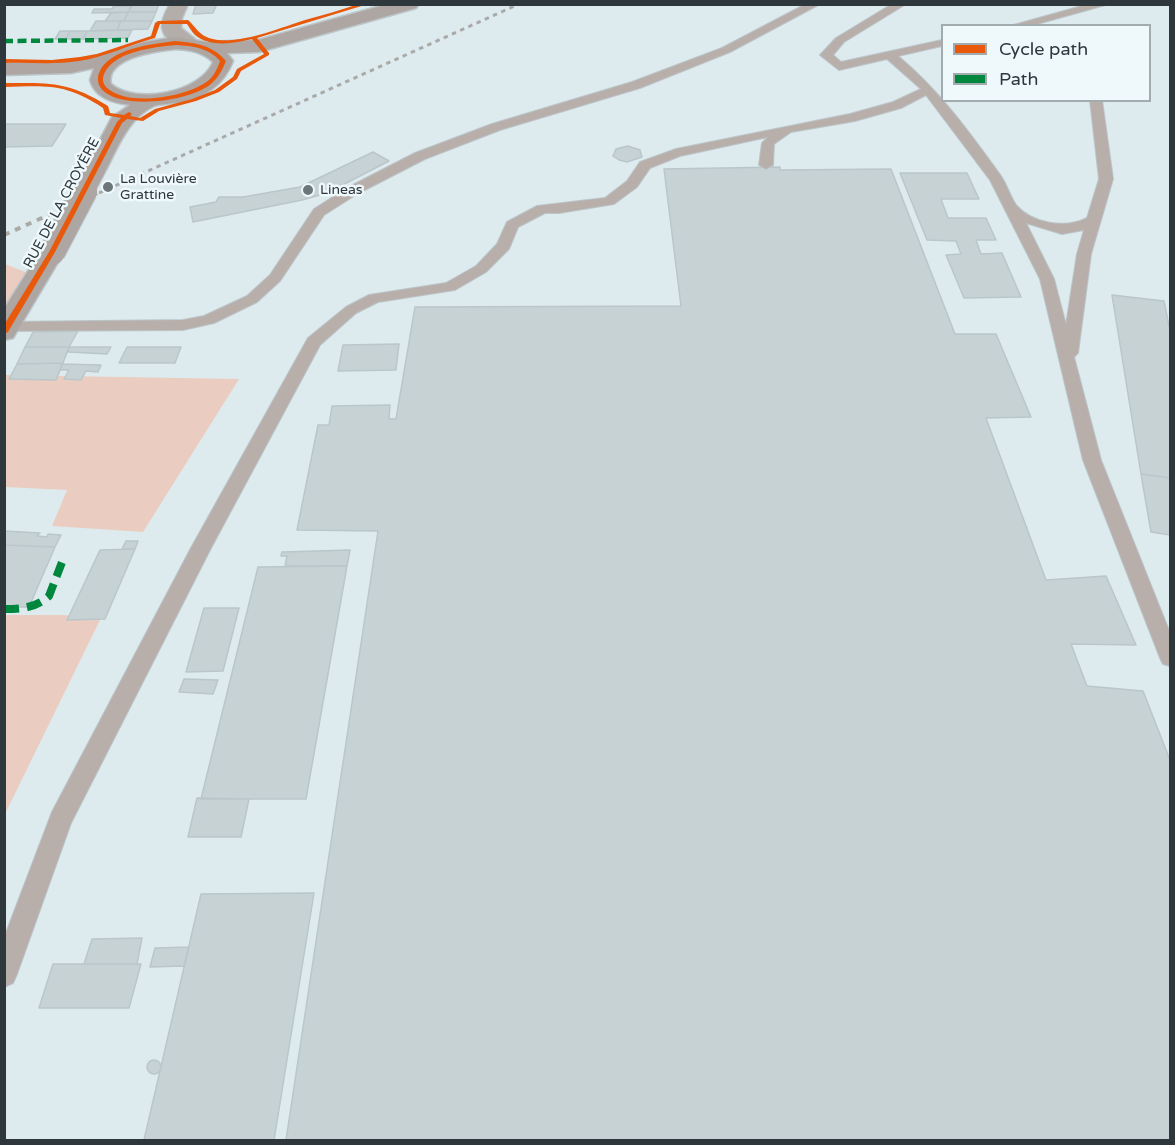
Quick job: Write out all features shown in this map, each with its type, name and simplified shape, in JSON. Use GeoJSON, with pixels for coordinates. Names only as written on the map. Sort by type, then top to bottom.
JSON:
{"type":"FeatureCollection","features":[{"type":"Feature","properties":{"kind":"main road"},"geometry":{"type":"LineString","coordinates":[[4,77],[80,78],[125,98],[148,100],[185,94],[202,88],[236,59],[259,46],[410,4]]}},
{"type":"Feature","properties":{"kind":"main road"},"geometry":{"type":"LineString","coordinates":[[4,69],[71,67],[118,57],[153,46],[259,46]]}},
{"type":"Feature","properties":{"kind":"main road"},"geometry":{"type":"LineString","coordinates":[[199,46],[218,53],[223,61],[222,71]]}},
{"type":"Feature","properties":{"kind":"main road"},"geometry":{"type":"LineString","coordinates":[[102,86],[99,79],[102,72],[118,57]]}},
{"type":"Feature","properties":{"kind":"main road","name":"RUE DE LA CROYÈRE"},"geometry":{"type":"LineString","coordinates":[[6,329],[52,252],[120,122],[148,100]]}},
{"type":"Feature","properties":{"kind":"street"},"geometry":{"type":"LineString","coordinates":[[179,4],[170,22],[171,29],[179,39],[199,46]]}},
{"type":"Feature","properties":{"kind":"lane"},"geometry":{"type":"LineString","coordinates":[[6,329],[183,325],[208,321],[252,299],[275,278],[319,212],[362,186],[420,156],[496,127],[636,85],[726,50],[815,4]]}},
{"type":"Feature","properties":{"kind":"lane"},"geometry":{"type":"LineString","coordinates":[[901,4],[840,40],[826,55],[838,66],[941,42]]}},
{"type":"Feature","properties":{"kind":"lane"},"geometry":{"type":"LineString","coordinates":[[1023,24],[1104,4]]}},
{"type":"Feature","properties":{"kind":"lane"},"geometry":{"type":"LineString","coordinates":[[1064,14],[1072,24]]}},
{"type":"Feature","properties":{"kind":"lane"},"geometry":{"type":"LineString","coordinates":[[889,55],[928,90],[997,180],[1047,279],[1092,460],[1170,658]]}},
{"type":"Feature","properties":{"kind":"lane"},"geometry":{"type":"LineString","coordinates":[[4,974],[60,820],[201,548],[314,342],[351,310],[374,298],[450,287],[481,269],[504,246],[512,225],[542,209],[559,209],[609,201],[632,184],[645,165],[676,153],[851,118],[897,105],[928,90]]}},
{"type":"Feature","properties":{"kind":"lane"},"geometry":{"type":"LineString","coordinates":[[1068,364],[1083,254],[1106,179],[1096,102]]}},
{"type":"Feature","properties":{"kind":"lane"},"geometry":{"type":"LineString","coordinates":[[766,165],[768,143],[787,129]]}},
{"type":"Feature","properties":{"kind":"lane"},"geometry":{"type":"LineString","coordinates":[[1011,208],[1030,221],[1052,229],[1071,230],[1093,222]]}},
{"type":"Feature","properties":{"kind":"shaded area"},"geometry":{"type":"Polygon","coordinates":[[[5,264],[38,277],[5,333],[5,264]]]}},
{"type":"Feature","properties":{"kind":"shaded area"},"geometry":{"type":"Polygon","coordinates":[[[5,375],[239,379],[143,532],[52,526],[67,490],[5,487],[5,375]]]}},
{"type":"Feature","properties":{"kind":"shaded area"},"geometry":{"type":"Polygon","coordinates":[[[5,615],[101,618],[5,814],[5,615]]]}},
{"type":"Feature","properties":{"kind":"building"},"geometry":{"type":"Polygon","coordinates":[[[132,4],[159,4],[156,12],[128,12],[132,4]]]}},
{"type":"Feature","properties":{"kind":"building"},"geometry":{"type":"Polygon","coordinates":[[[196,4],[217,4],[213,13],[193,14],[196,4]]]}},
{"type":"Feature","properties":{"kind":"building"},"geometry":{"type":"Polygon","coordinates":[[[114,6],[132,6],[128,12],[92,13],[94,9],[112,9],[114,6]]]}},
{"type":"Feature","properties":{"kind":"building"},"geometry":{"type":"Polygon","coordinates":[[[128,12],[124,21],[105,21],[111,13],[128,12]]]}},
{"type":"Feature","properties":{"kind":"building"},"geometry":{"type":"Polygon","coordinates":[[[128,12],[156,12],[152,21],[124,21],[128,12]]]}},
{"type":"Feature","properties":{"kind":"building"},"geometry":{"type":"Polygon","coordinates":[[[96,21],[121,21],[117,30],[90,31],[96,21]]]}},
{"type":"Feature","properties":{"kind":"building"},"geometry":{"type":"Polygon","coordinates":[[[121,21],[152,21],[148,29],[117,30],[121,21]]]}},
{"type":"Feature","properties":{"kind":"building"},"geometry":{"type":"Polygon","coordinates":[[[132,30],[128,38],[83,39],[87,31],[132,30]]]}},
{"type":"Feature","properties":{"kind":"building"},"geometry":{"type":"Polygon","coordinates":[[[60,31],[70,31],[66,39],[55,39],[60,31]]]}},
{"type":"Feature","properties":{"kind":"building"},"geometry":{"type":"Polygon","coordinates":[[[70,31],[87,31],[83,39],[66,39],[70,31]]]}},
{"type":"Feature","properties":{"kind":"building"},"geometry":{"type":"Polygon","coordinates":[[[4,124],[66,124],[52,146],[4,147],[4,124]]]}},
{"type":"Feature","properties":{"kind":"building"},"geometry":{"type":"Polygon","coordinates":[[[628,146],[640,150],[642,157],[627,162],[613,156],[616,149],[628,146]]]}},
{"type":"Feature","properties":{"kind":"building","name":"Lineas"},"geometry":{"type":"Polygon","coordinates":[[[373,152],[389,161],[327,193],[193,222],[190,207],[216,202],[219,197],[243,197],[300,187],[373,152]]]}},
{"type":"Feature","properties":{"kind":"building"},"geometry":{"type":"Polygon","coordinates":[[[780,167],[780,170],[891,169],[955,334],[996,334],[1031,417],[986,418],[1046,580],[1106,576],[1136,645],[1071,644],[1087,686],[1143,691],[1170,760],[1170,1140],[286,1140],[378,531],[297,530],[318,425],[329,425],[332,406],[390,405],[389,419],[396,419],[415,307],[681,306],[664,169],[780,167]]]}},
{"type":"Feature","properties":{"kind":"building"},"geometry":{"type":"Polygon","coordinates":[[[900,173],[967,173],[979,199],[941,199],[948,218],[986,218],[996,240],[976,240],[981,254],[1002,253],[1021,297],[964,298],[946,255],[961,254],[956,241],[927,240],[900,173]]]}},
{"type":"Feature","properties":{"kind":"building"},"geometry":{"type":"Polygon","coordinates":[[[1112,295],[1164,301],[1170,331],[1170,478],[1141,474],[1112,295]]]}},
{"type":"Feature","properties":{"kind":"building"},"geometry":{"type":"Polygon","coordinates":[[[78,331],[69,347],[25,347],[33,332],[78,331]]]}},
{"type":"Feature","properties":{"kind":"building"},"geometry":{"type":"Polygon","coordinates":[[[399,344],[396,370],[338,371],[343,345],[399,344]]]}},
{"type":"Feature","properties":{"kind":"building"},"geometry":{"type":"Polygon","coordinates":[[[25,347],[69,347],[63,363],[17,364],[25,347]]]}},
{"type":"Feature","properties":{"kind":"building"},"geometry":{"type":"Polygon","coordinates":[[[69,347],[111,347],[107,354],[68,352],[69,347]]]}},
{"type":"Feature","properties":{"kind":"building"},"geometry":{"type":"Polygon","coordinates":[[[127,347],[181,347],[175,363],[119,363],[127,347]]]}},
{"type":"Feature","properties":{"kind":"building"},"geometry":{"type":"Polygon","coordinates":[[[63,363],[56,380],[9,379],[17,364],[63,363]]]}},
{"type":"Feature","properties":{"kind":"building"},"geometry":{"type":"Polygon","coordinates":[[[62,364],[101,365],[98,372],[86,371],[81,380],[64,379],[69,370],[60,370],[62,364]]]}},
{"type":"Feature","properties":{"kind":"building"},"geometry":{"type":"Polygon","coordinates":[[[1141,474],[1170,478],[1170,535],[1151,532],[1141,474]]]}},
{"type":"Feature","properties":{"kind":"building"},"geometry":{"type":"Polygon","coordinates":[[[4,531],[40,533],[37,536],[47,537],[48,534],[61,535],[55,547],[4,545],[4,531]]]}},
{"type":"Feature","properties":{"kind":"building"},"geometry":{"type":"Polygon","coordinates":[[[126,541],[138,541],[135,549],[122,549],[126,541]]]}},
{"type":"Feature","properties":{"kind":"building"},"geometry":{"type":"Polygon","coordinates":[[[4,545],[55,547],[29,607],[4,607],[4,545]]]}},
{"type":"Feature","properties":{"kind":"building"},"geometry":{"type":"Polygon","coordinates":[[[135,549],[105,619],[67,620],[100,550],[135,549]]]}},
{"type":"Feature","properties":{"kind":"building"},"geometry":{"type":"Polygon","coordinates":[[[350,550],[347,566],[285,566],[287,556],[281,556],[282,552],[350,550]]]}},
{"type":"Feature","properties":{"kind":"building"},"geometry":{"type":"Polygon","coordinates":[[[347,566],[306,799],[201,799],[258,567],[347,566]]]}},
{"type":"Feature","properties":{"kind":"building"},"geometry":{"type":"Polygon","coordinates":[[[204,608],[239,608],[223,671],[186,672],[204,608]]]}},
{"type":"Feature","properties":{"kind":"building"},"geometry":{"type":"Polygon","coordinates":[[[184,679],[218,680],[213,694],[179,692],[184,679]]]}},
{"type":"Feature","properties":{"kind":"building"},"geometry":{"type":"Polygon","coordinates":[[[197,798],[249,799],[241,837],[188,837],[197,798]]]}},
{"type":"Feature","properties":{"kind":"building"},"geometry":{"type":"Polygon","coordinates":[[[314,893],[274,1140],[144,1140],[201,894],[314,893]]]}},
{"type":"Feature","properties":{"kind":"building"},"geometry":{"type":"Polygon","coordinates":[[[142,938],[137,964],[84,964],[92,939],[142,938]]]}},
{"type":"Feature","properties":{"kind":"building"},"geometry":{"type":"Polygon","coordinates":[[[189,947],[184,966],[150,967],[155,948],[189,947]]]}},
{"type":"Feature","properties":{"kind":"building"},"geometry":{"type":"Polygon","coordinates":[[[53,964],[141,964],[129,1008],[39,1008],[53,964]]]}},
{"type":"Feature","properties":{"kind":"building"},"geometry":{"type":"Polygon","coordinates":[[[154,1060],[159,1062],[161,1067],[159,1072],[154,1074],[149,1072],[147,1067],[149,1062],[154,1060]]]}},
{"type":"Feature","properties":{"kind":"railway"},"geometry":{"type":"LineString","coordinates":[[99,193],[519,4]]}},
{"type":"Feature","properties":{"kind":"railway"},"geometry":{"type":"LineString","coordinates":[[4,235],[102,191]]}},
{"type":"Feature","properties":{"kind":"marked path"},"geometry":{"type":"LineString","coordinates":[[4,41],[128,40]]}},
{"type":"Feature","properties":{"kind":"marked path"},"geometry":{"type":"LineString","coordinates":[[4,609],[28,608],[44,601],[49,596],[64,557]]}},
{"type":"Feature","properties":{"kind":"cycle path"},"geometry":{"type":"LineString","coordinates":[[4,61],[62,61],[89,57],[153,37],[158,23],[188,22],[196,34],[208,40],[239,41],[366,4]]}},
{"type":"Feature","properties":{"kind":"cycle path"},"geometry":{"type":"LineString","coordinates":[[4,85],[57,85],[92,98],[106,107],[107,114],[141,120],[157,110],[217,91],[235,78],[239,70],[267,54],[254,38]]}},
{"type":"Feature","properties":{"kind":"cycle path"},"geometry":{"type":"LineString","coordinates":[[176,43],[196,45],[214,52],[223,61],[218,74],[208,84],[193,92],[159,99],[125,98],[112,94],[102,85],[100,77],[104,68],[121,55],[144,48],[176,43]]}},
{"type":"Feature","properties":{"kind":"cycle path"},"geometry":{"type":"LineString","coordinates":[[4,332],[52,252],[120,122],[129,114]]}},
{"type":"Feature","properties":{"kind":"place","name":"La Louvière Grattine"},"geometry":{"type":"Point","coordinates":[108,187]}},
{"type":"Feature","properties":{"kind":"place","name":"Lineas"},"geometry":{"type":"Point","coordinates":[308,190]}}]}
